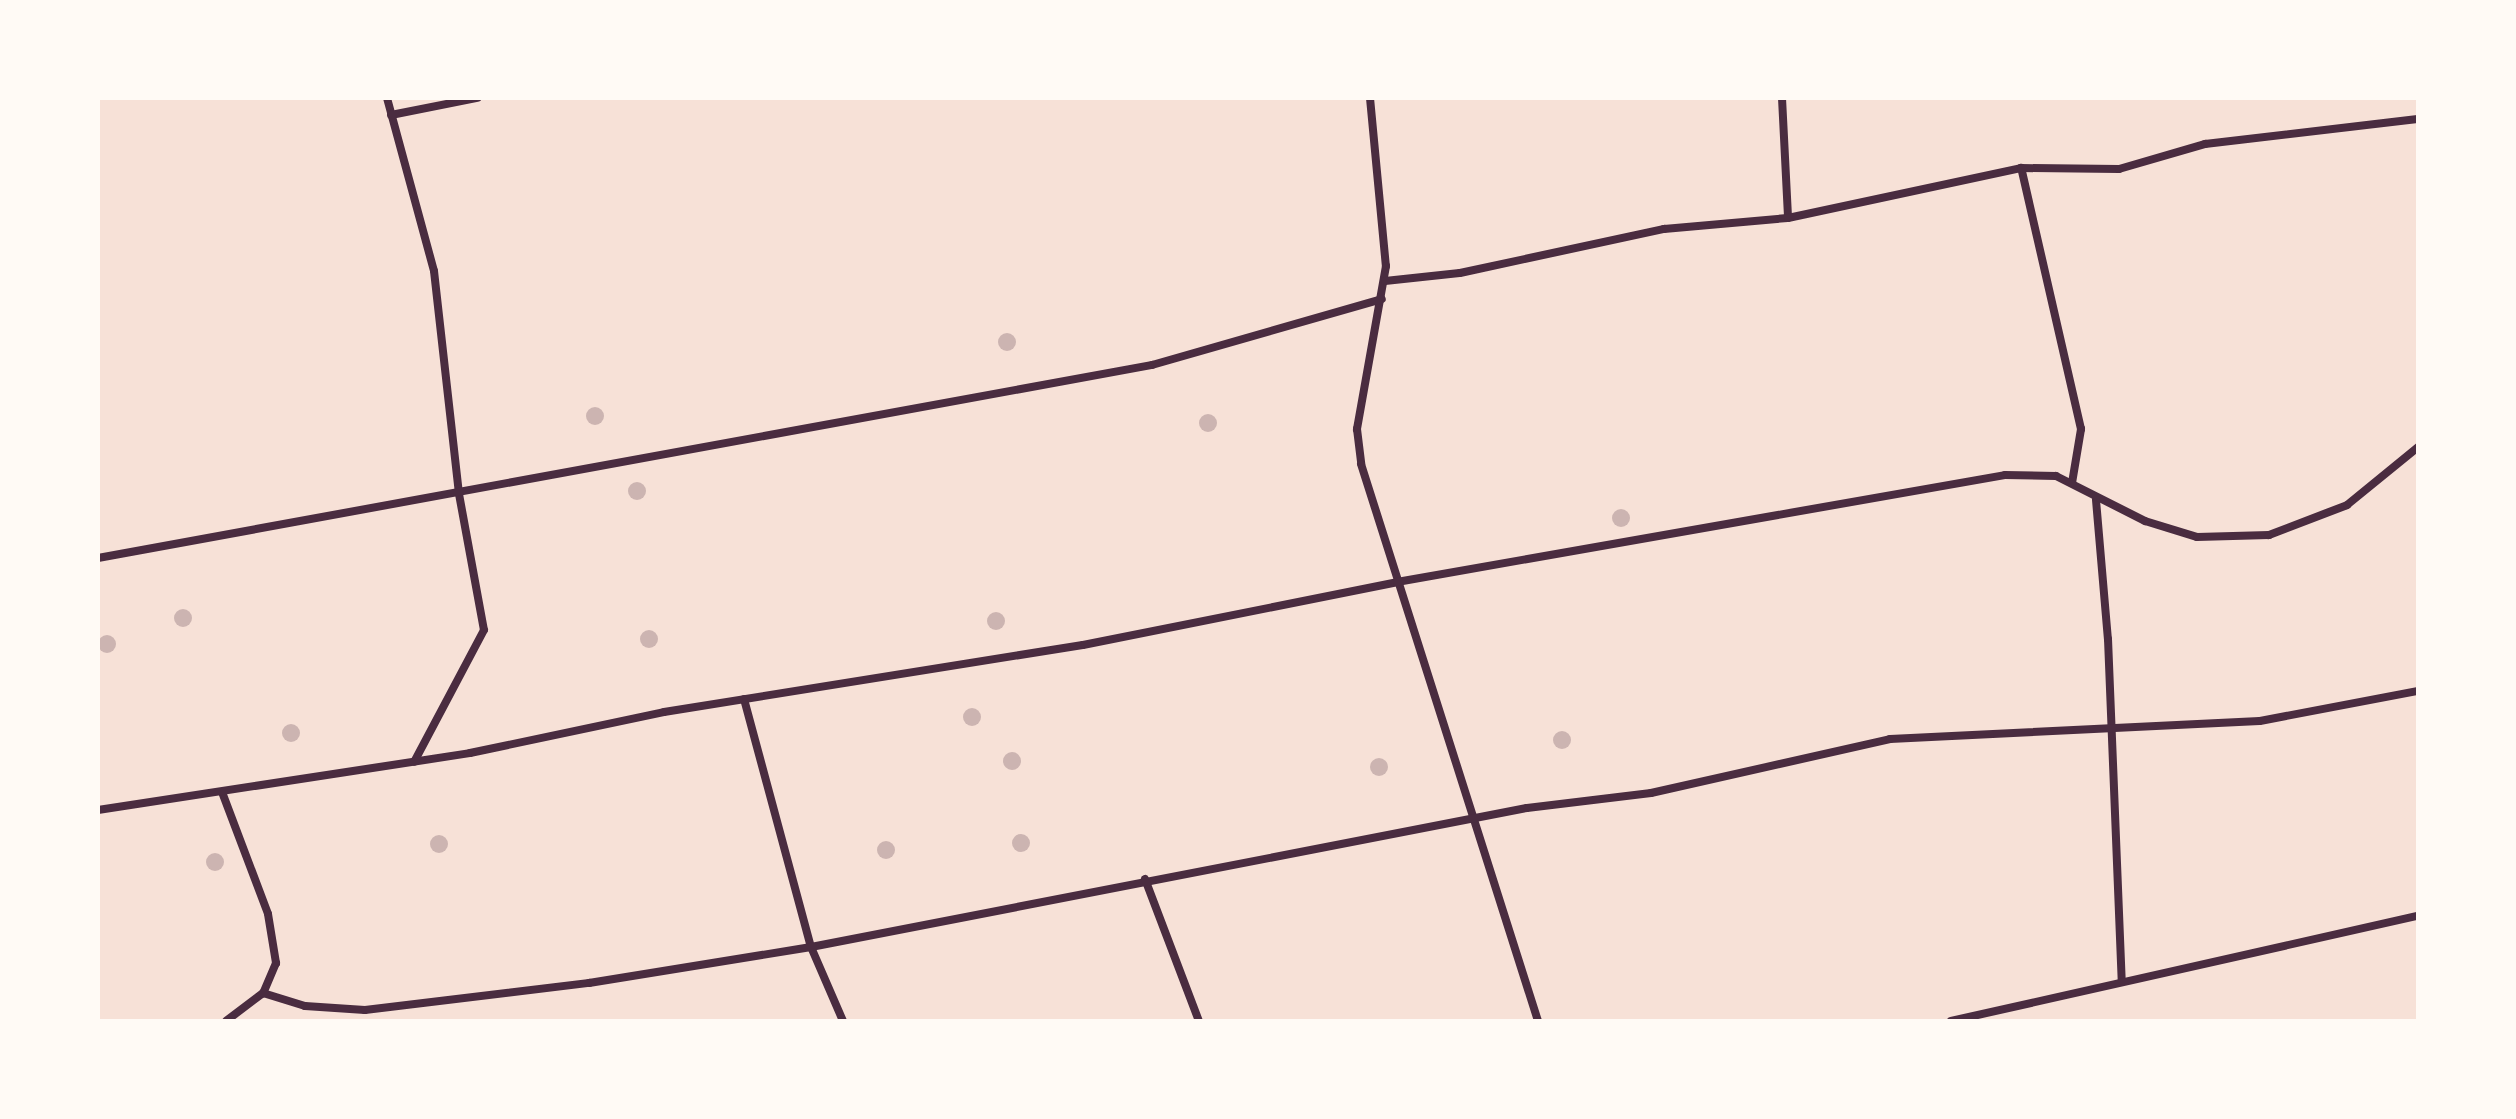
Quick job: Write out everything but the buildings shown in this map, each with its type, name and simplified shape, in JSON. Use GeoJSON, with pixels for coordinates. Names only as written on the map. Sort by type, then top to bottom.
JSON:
{"type":"FeatureCollection","features":[{"type":"Feature","properties":{"kind":"street"},"geometry":{"type":"LineString","coordinates":[[387,98],[434,271],[459,494],[484,630],[414,762]]}},
{"type":"Feature","properties":{"kind":"street"},"geometry":{"type":"LineString","coordinates":[[391,115],[477,98]]}},
{"type":"Feature","properties":{"kind":"street"},"geometry":{"type":"LineString","coordinates":[[1370,98],[1385,281],[1357,429],[1368,494],[1476,818],[1538,1021]]}},
{"type":"Feature","properties":{"kind":"street"},"geometry":{"type":"LineString","coordinates":[[1782,98],[1788,218]]}},
{"type":"Feature","properties":{"kind":"street"},"geometry":{"type":"LineString","coordinates":[[1385,281],[1460,273],[1664,229],[1788,218],[2021,168],[2119,169],[2205,144],[2418,119]]}},
{"type":"Feature","properties":{"kind":"street"},"geometry":{"type":"LineString","coordinates":[[2021,168],[2081,429],[2072,483]]}},
{"type":"Feature","properties":{"kind":"street"},"geometry":{"type":"LineString","coordinates":[[98,558],[1152,365],[1382,299]]}},
{"type":"Feature","properties":{"kind":"street"},"geometry":{"type":"LineString","coordinates":[[98,810],[414,762],[744,699],[1083,645],[1397,582],[2005,475],[2034,472],[2072,483],[2096,500],[2197,537],[2269,535],[2347,505],[2418,447]]}},
{"type":"Feature","properties":{"kind":"street"},"geometry":{"type":"LineString","coordinates":[[2096,500],[2108,639],[2109,726],[2122,982]]}},
{"type":"Feature","properties":{"kind":"street"},"geometry":{"type":"LineString","coordinates":[[263,993],[323,1008],[399,1008],[811,947],[1145,879],[1476,818],[1651,793],[1890,739],[2260,721],[2418,691]]}},
{"type":"Feature","properties":{"kind":"street"},"geometry":{"type":"LineString","coordinates":[[744,699],[811,947],[843,1021]]}},
{"type":"Feature","properties":{"kind":"street"},"geometry":{"type":"LineString","coordinates":[[222,792],[275,941],[276,963],[263,993],[226,1021]]}},
{"type":"Feature","properties":{"kind":"street"},"geometry":{"type":"LineString","coordinates":[[1145,879],[1199,1021]]}},
{"type":"Feature","properties":{"kind":"street"},"geometry":{"type":"LineString","coordinates":[[1951,1021],[2418,916]]}}]}
